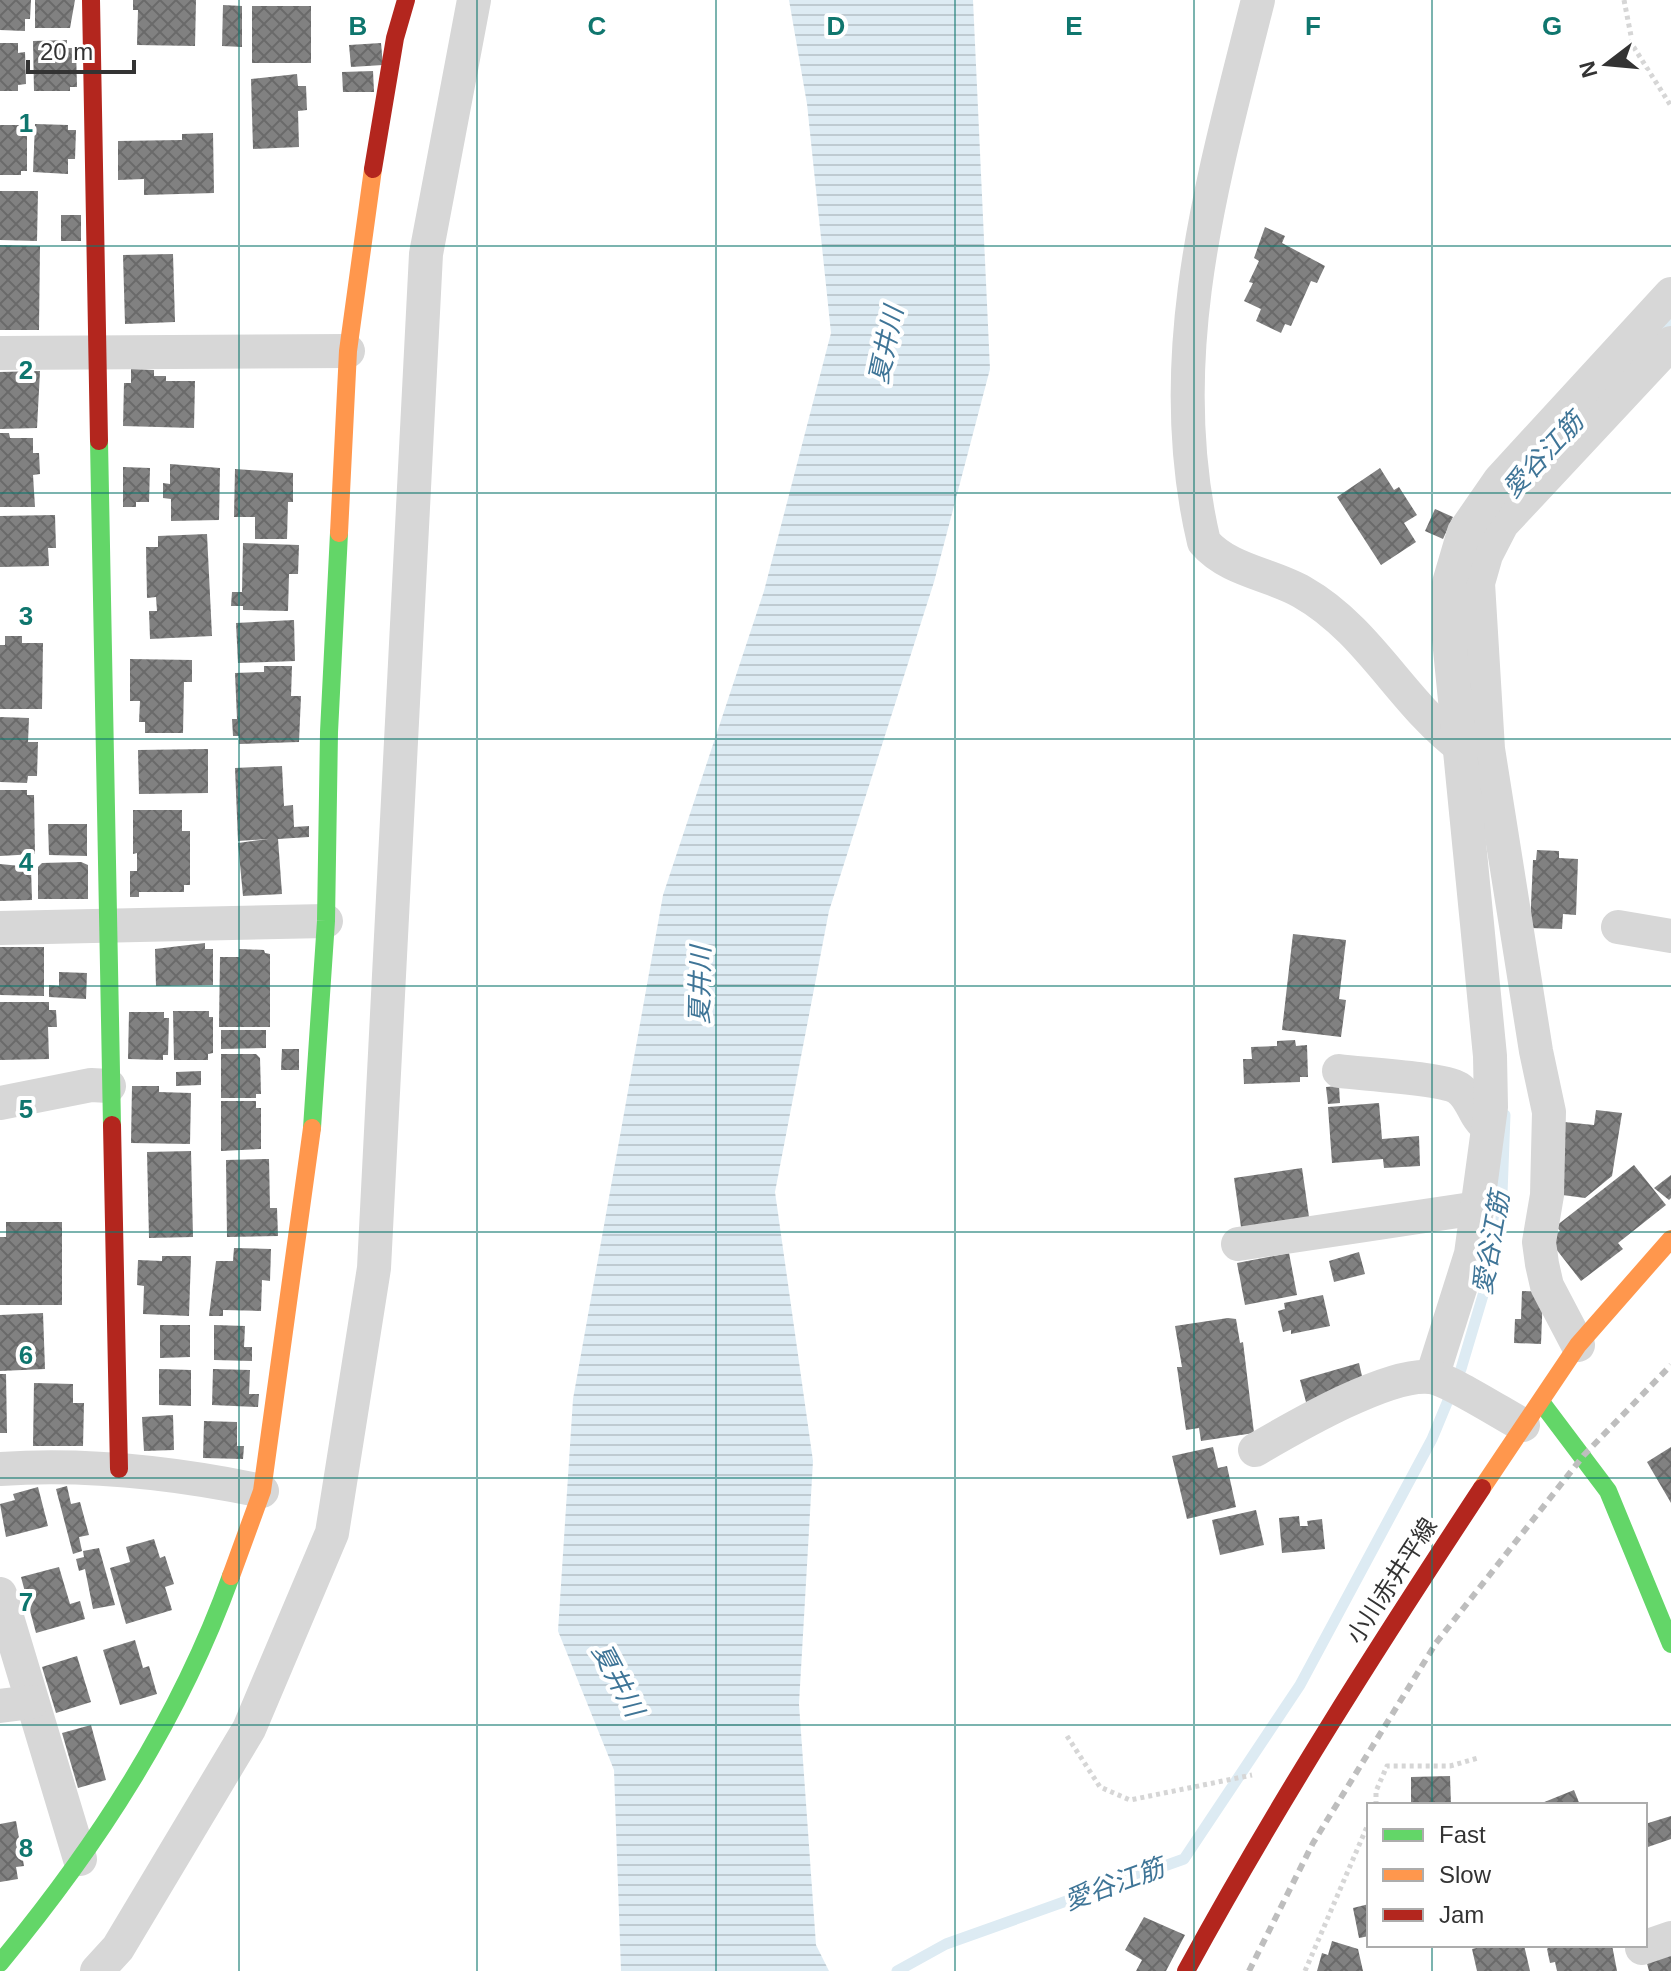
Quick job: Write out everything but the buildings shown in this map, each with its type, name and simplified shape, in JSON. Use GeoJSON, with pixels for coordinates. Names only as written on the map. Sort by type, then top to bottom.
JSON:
{"type":"FeatureCollection","features":[{"type":"Feature","properties":{"kind":"street"},"geometry":{"type":"LineString","coordinates":[[91,0],[109,1086],[119,1469]]}},
{"type":"Feature","properties":{"kind":"street"},"geometry":{"type":"LineString","coordinates":[[0,1963],[62,1888],[118,1807],[164,1726],[218,1612],[262,1491],[315,1103],[326,921],[329,732],[348,351],[361,245],[395,38],[406,0]]}},
{"type":"Feature","properties":{"kind":"street"},"geometry":{"type":"LineString","coordinates":[[97,1971],[118,1948],[249,1729],[332,1533],[374,1268],[426,254],[474,0]]}},
{"type":"Feature","properties":{"kind":"street"},"geometry":{"type":"LineString","coordinates":[[1258,0],[1199,243],[1189,322],[1186,410],[1204,542],[1241,568],[1289,585],[1330,612],[1380,659],[1443,733],[1461,747]]}},
{"type":"Feature","properties":{"kind":"street"},"geometry":{"type":"LineString","coordinates":[[1432,1377],[1471,1254],[1491,1107],[1490,1056],[1449,639],[1449,583],[1464,532],[1500,480],[1671,294]]}},
{"type":"Feature","properties":{"kind":"street"},"geometry":{"type":"LineString","coordinates":[[1578,1345],[1547,1286],[1539,1242],[1547,1195],[1549,1112],[1488,749],[1478,583],[1486,555],[1502,524],[1671,343]]}},
{"type":"Feature","properties":{"kind":"street"},"geometry":{"type":"LineString","coordinates":[[0,353],[348,351]]}},
{"type":"Feature","properties":{"kind":"street"},"geometry":{"type":"LineString","coordinates":[[0,928],[106,923],[326,921]]}},
{"type":"Feature","properties":{"kind":"street"},"geometry":{"type":"LineString","coordinates":[[1618,927],[1671,936]]}},
{"type":"Feature","properties":{"kind":"street"},"geometry":{"type":"LineString","coordinates":[[1339,1071],[1453,1085],[1470,1100],[1480,1122],[1488,1127]]}},
{"type":"Feature","properties":{"kind":"street"},"geometry":{"type":"LineString","coordinates":[[0,1103],[91,1085],[109,1086]]}},
{"type":"Feature","properties":{"kind":"street"},"geometry":{"type":"LineString","coordinates":[[1238,1244],[1478,1208]]}},
{"type":"Feature","properties":{"kind":"street","name":"小川赤井平線"},"geometry":{"type":"LineString","coordinates":[[1186,1971],[1253,1848],[1332,1718],[1532,1414],[1578,1345],[1671,1239]]}},
{"type":"Feature","properties":{"kind":"street"},"geometry":{"type":"LineString","coordinates":[[1255,1450],[1332,1409],[1384,1386],[1432,1377],[1532,1414],[1608,1491],[1671,1644]]}},
{"type":"Feature","properties":{"kind":"street"},"geometry":{"type":"LineString","coordinates":[[0,1469],[47,1466],[119,1469],[208,1480],[262,1491]]}},
{"type":"Feature","properties":{"kind":"street"},"geometry":{"type":"LineString","coordinates":[[0,1594],[16,1704],[80,1859]]}},
{"type":"Feature","properties":{"kind":"path"},"geometry":{"type":"LineString","coordinates":[[1624,0],[1633,46],[1671,106]]}},
{"type":"Feature","properties":{"kind":"path"},"geometry":{"type":"LineString","coordinates":[[1067,1736],[1100,1787],[1130,1800],[1223,1780]]}},
{"type":"Feature","properties":{"kind":"path"},"geometry":{"type":"LineString","coordinates":[[1376,1803],[1376,1791],[1387,1766],[1450,1766],[1478,1758]]}},
{"type":"Feature","properties":{"kind":"path"},"geometry":{"type":"LineString","coordinates":[[1305,1971],[1367,1827]]}},
{"type":"Feature","properties":{"kind":"water","name":"夏井川"},"geometry":{"type":"Polygon","coordinates":[[[789,0],[973,0],[990,369],[934,582],[829,911],[775,1192],[813,1461],[799,1704],[816,1945],[829,1971],[621,1971],[614,1770],[558,1631],[573,1399],[663,895],[764,591],[831,333],[807,104],[789,0]]]}},
{"type":"Feature","properties":{"kind":"waterway","name":"愛谷江筋"},"geometry":{"type":"LineString","coordinates":[[1655,339],[1671,321]]}},
{"type":"Feature","properties":{"kind":"waterway","name":"愛谷江筋"},"geometry":{"type":"LineString","coordinates":[[897,1971],[946,1944],[1184,1859],[1300,1685],[1432,1439],[1461,1369],[1492,1265],[1501,1220],[1505,1115]]}},
{"type":"Feature","properties":{"kind":"railway"},"geometry":{"type":"LineString","coordinates":[[1249,1971],[1313,1843],[1436,1643],[1584,1455],[1671,1365]]}},
{"type":"Feature","properties":{"kind":"traffic: fast"},"geometry":{"type":"LineString","coordinates":[[99,441],[112,1125]]}},
{"type":"Feature","properties":{"kind":"traffic: fast"},"geometry":{"type":"LineString","coordinates":[[312,1128],[326,921],[329,732],[339,533]]}},
{"type":"Feature","properties":{"kind":"traffic: fast"},"geometry":{"type":"LineString","coordinates":[[1541,1402],[1608,1491],[1671,1644]]}},
{"type":"Feature","properties":{"kind":"traffic: fast"},"geometry":{"type":"LineString","coordinates":[[0,1963],[70,1873],[132,1780],[187,1681],[231,1576]]}},
{"type":"Feature","properties":{"kind":"traffic: slow"},"geometry":{"type":"LineString","coordinates":[[339,533],[348,351],[373,169]]}},
{"type":"Feature","properties":{"kind":"traffic: slow"},"geometry":{"type":"LineString","coordinates":[[231,1576],[262,1491],[312,1128]]}},
{"type":"Feature","properties":{"kind":"traffic: slow"},"geometry":{"type":"LineString","coordinates":[[1482,1488],[1578,1345],[1671,1239]]}},
{"type":"Feature","properties":{"kind":"traffic: jam"},"geometry":{"type":"LineString","coordinates":[[91,0],[99,441]]}},
{"type":"Feature","properties":{"kind":"traffic: jam"},"geometry":{"type":"LineString","coordinates":[[373,169],[395,38],[406,0]]}},
{"type":"Feature","properties":{"kind":"traffic: jam"},"geometry":{"type":"LineString","coordinates":[[112,1125],[119,1469]]}},
{"type":"Feature","properties":{"kind":"traffic: jam"},"geometry":{"type":"LineString","coordinates":[[1186,1971],[1329,1726],[1482,1488]]}}]}
